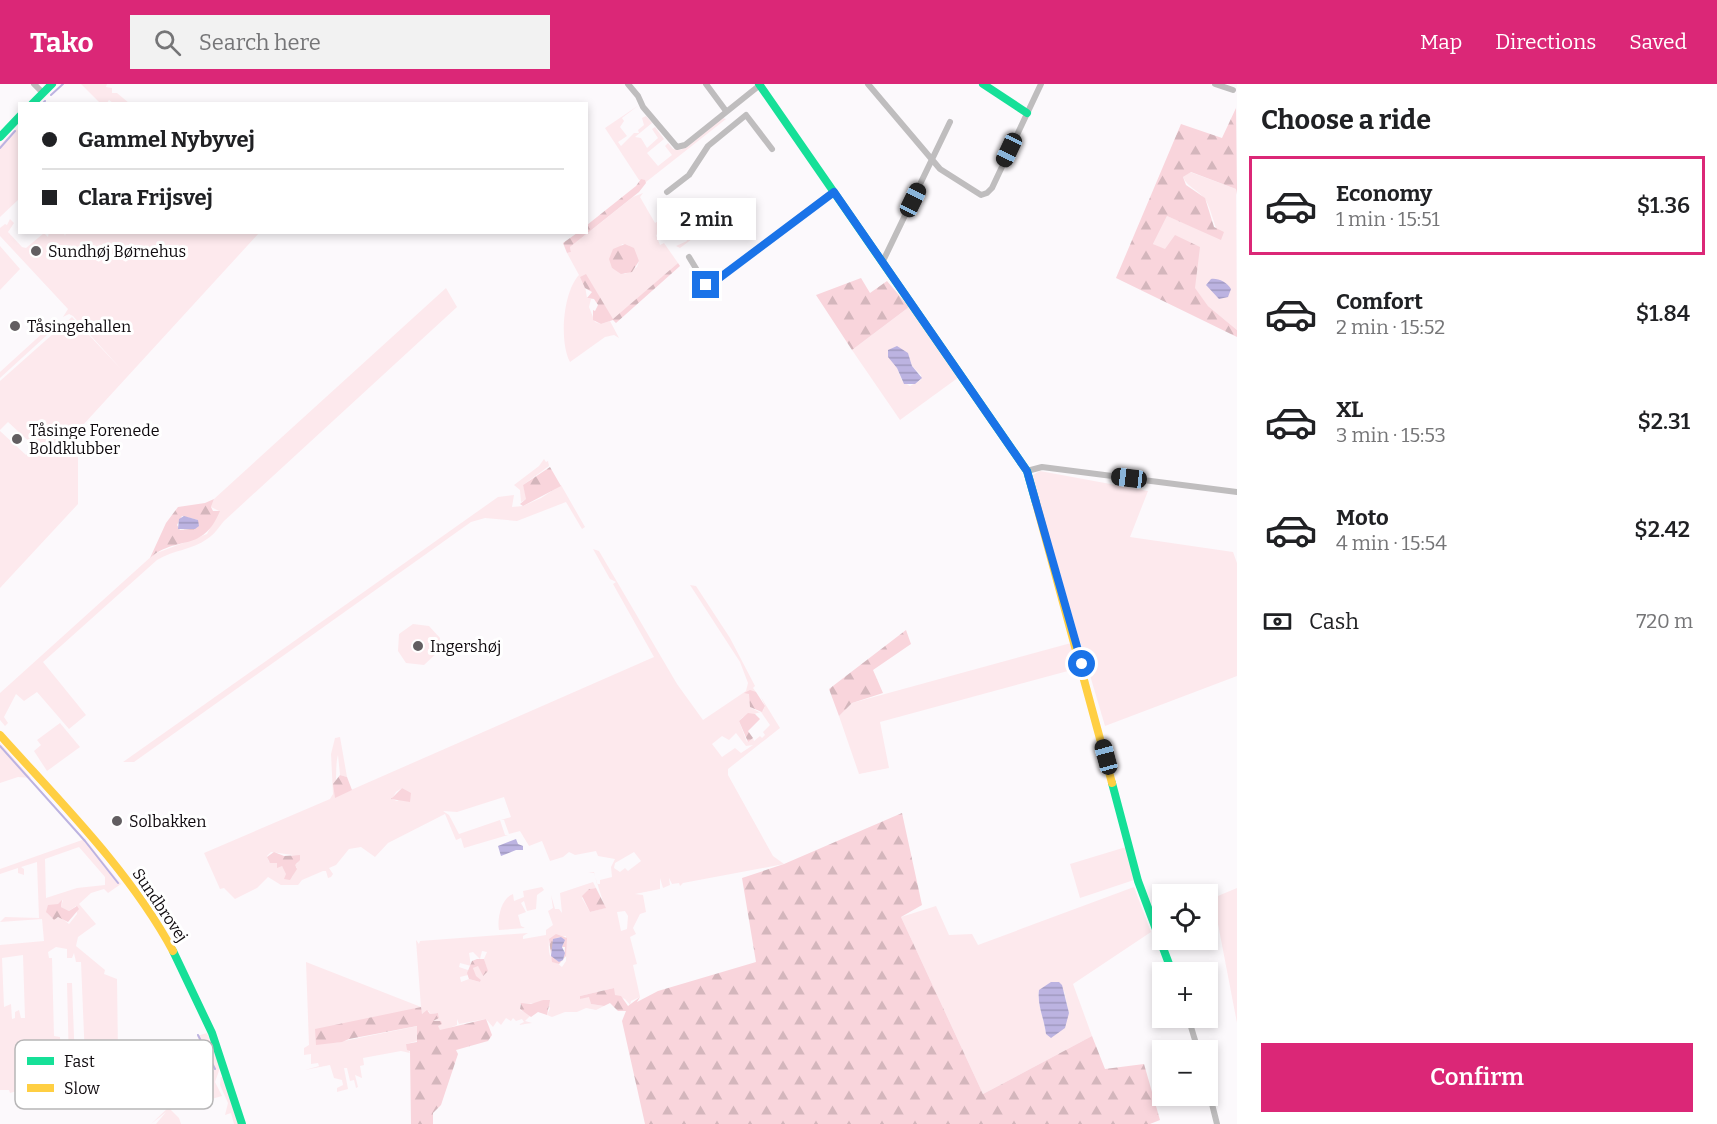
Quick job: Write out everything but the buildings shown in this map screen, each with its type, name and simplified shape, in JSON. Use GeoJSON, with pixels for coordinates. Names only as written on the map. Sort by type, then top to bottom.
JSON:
{"type":"FeatureCollection","features":[{"type":"Feature","properties":{"kind":"street"},"geometry":{"type":"LineString","coordinates":[[34,84],[43,93]]}},
{"type":"Feature","properties":{"kind":"street"},"geometry":{"type":"LineString","coordinates":[[34,102],[52,84]]}},
{"type":"Feature","properties":{"kind":"street"},"geometry":{"type":"LineString","coordinates":[[628,84],[638,96],[643,107],[677,147],[760,84],[1027,471],[1066,607],[1138,881],[1168,962]]}},
{"type":"Feature","properties":{"kind":"street"},"geometry":{"type":"LineString","coordinates":[[706,84],[735,124]]}},
{"type":"Feature","properties":{"kind":"street"},"geometry":{"type":"LineString","coordinates":[[868,84],[940,169],[975,193],[987,193],[1041,84]]}},
{"type":"Feature","properties":{"kind":"street"},"geometry":{"type":"LineString","coordinates":[[983,84],[1027,113]]}},
{"type":"Feature","properties":{"kind":"street"},"geometry":{"type":"LineString","coordinates":[[1220,85],[1233,90]]}},
{"type":"Feature","properties":{"kind":"street"},"geometry":{"type":"LineString","coordinates":[[667,192],[688,175],[708,146],[746,115],[772,149]]}},
{"type":"Feature","properties":{"kind":"street"},"geometry":{"type":"LineString","coordinates":[[0,137],[18,118]]}},
{"type":"Feature","properties":{"kind":"street"},"geometry":{"type":"LineString","coordinates":[[884,261],[950,122]]}},
{"type":"Feature","properties":{"kind":"street"},"geometry":{"type":"LineString","coordinates":[[689,257],[706,285],[710,285],[834,192]]}},
{"type":"Feature","properties":{"kind":"street"},"geometry":{"type":"LineString","coordinates":[[1027,471],[1042,467],[1237,492]]}},
{"type":"Feature","properties":{"kind":"street","name":"Sundbrovej"},"geometry":{"type":"LineString","coordinates":[[0,735],[110,861],[170,946],[215,1040],[242,1124]]}},
{"type":"Feature","properties":{"kind":"street"},"geometry":{"type":"LineString","coordinates":[[1212,1106],[1217,1124]]}},
{"type":"Feature","properties":{"kind":"shaded area"},"geometry":{"type":"Polygon","coordinates":[[[81,84],[107,84],[106,87],[112,88],[112,93],[117,93],[128,102],[109,100],[99,102],[81,84]]]}},
{"type":"Feature","properties":{"kind":"shaded area"},"geometry":{"type":"Polygon","coordinates":[[[639,105],[622,118],[624,121],[620,127],[627,136],[618,142],[621,146],[634,133],[639,133],[638,130],[644,125],[642,118],[646,116],[652,123],[635,137],[641,138],[647,148],[658,138],[652,129],[655,127],[664,139],[647,153],[658,166],[672,155],[665,146],[668,143],[673,149],[681,150],[723,118],[726,119],[646,182],[639,180],[605,128],[639,105]]]}},
{"type":"Feature","properties":{"kind":"shaded area"},"geometry":{"type":"Polygon","coordinates":[[[16,129],[18,130],[18,200],[0,217],[0,145],[16,129]]]}},
{"type":"Feature","properties":{"kind":"shaded area"},"geometry":{"type":"Polygon","coordinates":[[[1190,172],[1236,189],[1237,330],[1208,306],[1165,250],[1153,244],[1167,216],[1221,239],[1206,202],[1183,177],[1190,172]]]}},
{"type":"Feature","properties":{"kind":"shaded area"},"geometry":{"type":"Polygon","coordinates":[[[643,193],[640,197],[655,223],[686,205],[704,230],[680,248],[676,246],[687,241],[679,223],[667,231],[661,239],[658,234],[656,235],[660,245],[664,243],[678,263],[613,320],[591,283],[585,286],[587,298],[591,299],[589,307],[595,322],[601,324],[610,321],[619,338],[614,335],[605,337],[570,362],[565,342],[564,317],[569,293],[579,275],[567,253],[571,252],[570,247],[633,197],[643,193]],[[622,244],[612,268],[625,274],[637,267],[639,261],[628,245],[622,244]]]}},
{"type":"Feature","properties":{"kind":"shaded area"},"geometry":{"type":"Polygon","coordinates":[[[10,219],[14,223],[8,232],[22,247],[26,248],[43,234],[48,237],[49,234],[64,234],[65,236],[66,234],[258,234],[83,425],[78,441],[78,504],[0,588],[0,431],[26,455],[35,447],[8,422],[0,430],[0,381],[72,317],[121,369],[73,316],[69,314],[63,317],[68,309],[0,236],[0,228],[7,225],[10,219]]]}},
{"type":"Feature","properties":{"kind":"shaded area"},"geometry":{"type":"Polygon","coordinates":[[[0,246],[20,269],[0,290],[0,246]]]}},
{"type":"Feature","properties":{"kind":"shaded area"},"geometry":{"type":"Polygon","coordinates":[[[1211,279],[1222,281],[1231,289],[1228,297],[1219,299],[1206,285],[1211,279]]]}},
{"type":"Feature","properties":{"kind":"shaded area"},"geometry":{"type":"Polygon","coordinates":[[[446,288],[457,307],[224,521],[212,535],[195,546],[157,560],[43,662],[86,715],[69,729],[37,692],[24,701],[16,694],[4,717],[8,723],[5,726],[0,720],[0,693],[154,554],[207,534],[219,511],[211,507],[214,499],[446,288]]]}},
{"type":"Feature","properties":{"kind":"shaded area"},"geometry":{"type":"Polygon","coordinates":[[[909,307],[959,377],[900,420],[852,350],[909,307]],[[908,353],[897,368],[902,381],[910,386],[921,380],[921,375],[912,366],[908,353]]]}},
{"type":"Feature","properties":{"kind":"shaded area"},"geometry":{"type":"Polygon","coordinates":[[[57,320],[58,325],[0,378],[0,372],[57,320]]]}},
{"type":"Feature","properties":{"kind":"shaded area"},"geometry":{"type":"Polygon","coordinates":[[[897,346],[908,353],[912,366],[922,378],[915,384],[904,384],[897,368],[888,357],[888,350],[897,346]]]}},
{"type":"Feature","properties":{"kind":"shaded area"},"geometry":{"type":"Polygon","coordinates":[[[544,459],[548,461],[549,466],[523,485],[527,499],[521,502],[520,490],[514,485],[539,466],[544,459]]]}},
{"type":"Feature","properties":{"kind":"shaded area"},"geometry":{"type":"Polygon","coordinates":[[[1040,471],[1148,491],[1130,537],[1233,552],[1237,563],[1237,676],[1105,726],[1031,476],[1040,471]]]}},
{"type":"Feature","properties":{"kind":"shaded area"},"geometry":{"type":"Polygon","coordinates":[[[561,485],[585,527],[582,529],[566,502],[517,521],[485,518],[471,522],[134,762],[123,762],[498,497],[514,495],[512,507],[523,506],[561,485]]]}},
{"type":"Feature","properties":{"kind":"shaded area"},"geometry":{"type":"Polygon","coordinates":[[[184,516],[198,520],[199,526],[195,529],[178,529],[179,519],[184,516]]]}},
{"type":"Feature","properties":{"kind":"shaded area"},"geometry":{"type":"Polygon","coordinates":[[[593,549],[599,551],[677,684],[703,720],[746,691],[748,683],[740,662],[690,585],[696,586],[730,638],[755,686],[753,688],[756,692],[750,694],[750,707],[759,712],[763,711],[765,706],[761,697],[780,728],[728,769],[728,775],[773,856],[784,864],[683,883],[680,886],[679,883],[672,884],[669,878],[670,885],[663,888],[660,878],[660,889],[635,894],[643,895],[646,912],[640,914],[633,928],[636,934],[630,937],[637,964],[633,965],[640,997],[631,1001],[630,1005],[625,999],[614,995],[614,988],[580,996],[580,999],[590,997],[591,1004],[604,1006],[596,1010],[586,1008],[552,1017],[547,1015],[550,1008],[543,1000],[541,1003],[520,1004],[520,1010],[531,1015],[525,1021],[532,1023],[518,1025],[524,1022],[522,1019],[516,1021],[513,1018],[511,1021],[506,1018],[501,1025],[497,1021],[493,1027],[486,1019],[459,1024],[457,1019],[457,1025],[441,1031],[433,1021],[439,1018],[438,1013],[430,1014],[429,1011],[422,1014],[420,1010],[334,1043],[418,1026],[417,1041],[406,1044],[410,1053],[401,1051],[363,1058],[364,1065],[360,1066],[362,1078],[355,1075],[358,1087],[356,1088],[354,1080],[350,1081],[347,1068],[344,1068],[348,1089],[337,1092],[337,1088],[343,1085],[342,1080],[334,1078],[330,1065],[305,1070],[319,1066],[318,1063],[311,1064],[311,1054],[304,1055],[304,1048],[309,1045],[306,962],[421,1007],[416,940],[419,944],[420,941],[528,933],[523,936],[523,939],[546,935],[546,930],[553,925],[548,911],[553,908],[551,895],[555,909],[559,909],[562,913],[560,893],[593,882],[596,888],[589,889],[582,898],[590,912],[605,908],[597,884],[600,884],[600,880],[612,877],[611,867],[615,859],[598,856],[596,851],[575,855],[569,852],[563,857],[550,861],[542,841],[529,846],[520,831],[509,834],[504,820],[501,820],[511,817],[504,797],[457,812],[443,811],[449,815],[459,834],[500,820],[505,835],[508,835],[464,848],[461,838],[456,840],[445,814],[388,843],[375,857],[361,847],[349,849],[336,865],[329,868],[333,874],[331,877],[328,878],[326,871],[323,871],[302,880],[298,885],[281,885],[268,877],[257,888],[235,899],[224,888],[220,889],[204,853],[330,799],[333,794],[331,754],[335,738],[340,737],[347,777],[340,775],[338,755],[335,797],[654,657],[613,584],[616,582],[610,579],[593,549]],[[761,712],[743,717],[739,721],[747,742],[753,738],[754,741],[760,736],[762,738],[765,735],[763,732],[770,725],[761,712]],[[736,733],[729,740],[722,736],[712,744],[722,757],[735,748],[741,753],[753,745],[746,746],[736,733]],[[402,788],[392,799],[397,801],[411,794],[402,788]],[[271,852],[267,856],[269,862],[278,862],[292,877],[297,867],[291,870],[287,864],[297,864],[300,856],[271,852]],[[634,852],[615,863],[614,868],[620,872],[625,868],[628,871],[641,861],[634,852]],[[625,911],[617,912],[621,931],[627,929],[628,916],[625,911]],[[566,936],[549,939],[550,954],[562,967],[566,961],[566,936]],[[482,951],[480,959],[473,952],[469,953],[471,966],[460,963],[459,967],[468,970],[468,975],[460,977],[461,982],[469,979],[480,982],[473,968],[478,965],[483,976],[487,969],[484,959],[487,952],[482,951]]]}},
{"type":"Feature","properties":{"kind":"shaded area"},"geometry":{"type":"Polygon","coordinates":[[[413,624],[429,626],[440,638],[439,651],[424,665],[406,663],[398,651],[399,634],[413,624]]]}},
{"type":"Feature","properties":{"kind":"shaded area"},"geometry":{"type":"Polygon","coordinates":[[[1071,643],[1079,668],[880,722],[889,768],[859,774],[839,716],[852,703],[1071,643]]]}},
{"type":"Feature","properties":{"kind":"shaded area"},"geometry":{"type":"Polygon","coordinates":[[[60,723],[80,747],[47,771],[34,751],[41,745],[37,740],[60,723]]]}},
{"type":"Feature","properties":{"kind":"shaded area"},"geometry":{"type":"Polygon","coordinates":[[[0,743],[31,778],[18,777],[0,783],[0,743]]]}},
{"type":"Feature","properties":{"kind":"shaded area"},"geometry":{"type":"Polygon","coordinates":[[[85,839],[121,884],[108,893],[104,889],[91,893],[79,904],[96,924],[78,937],[76,946],[105,970],[104,974],[117,979],[118,1040],[84,1040],[81,962],[76,962],[74,953],[72,958],[67,958],[67,949],[56,947],[48,952],[49,958],[52,958],[54,1036],[60,1037],[60,1040],[15,1040],[15,1092],[10,1093],[9,1090],[0,1090],[0,945],[44,941],[42,919],[0,922],[5,917],[39,918],[37,862],[21,867],[24,869],[24,875],[18,873],[18,868],[0,874],[0,869],[85,839]],[[79,847],[45,859],[46,898],[77,888],[105,885],[105,877],[79,847]],[[63,900],[47,913],[53,919],[60,917],[69,924],[77,914],[76,906],[69,911],[61,907],[63,900]],[[23,955],[2,958],[4,1007],[11,1004],[12,1019],[15,1018],[15,1012],[19,1010],[21,1018],[25,1018],[23,955]]]}},
{"type":"Feature","properties":{"kind":"shaded area"},"geometry":{"type":"Polygon","coordinates":[[[516,839],[518,844],[523,846],[523,850],[516,850],[501,856],[498,846],[516,839]]]}},
{"type":"Feature","properties":{"kind":"shaded area"},"geometry":{"type":"Polygon","coordinates":[[[1126,847],[1134,880],[1080,898],[1070,864],[1126,847]]]}},
{"type":"Feature","properties":{"kind":"shaded area"},"geometry":{"type":"Polygon","coordinates":[[[542,887],[544,890],[537,895],[536,909],[527,911],[524,901],[521,903],[526,912],[518,915],[521,926],[525,928],[499,930],[501,909],[509,896],[513,894],[514,901],[524,897],[523,891],[542,887]]]}},
{"type":"Feature","properties":{"kind":"shaded area"},"geometry":{"type":"Polygon","coordinates":[[[1134,887],[1151,932],[1073,984],[1092,1036],[983,1094],[901,917],[936,906],[949,935],[972,934],[978,945],[1134,887]],[[1039,990],[1046,1034],[1069,1013],[1064,991],[1039,990]]]}},
{"type":"Feature","properties":{"kind":"shaded area"},"geometry":{"type":"Polygon","coordinates":[[[1237,888],[1237,1023],[1218,924],[1218,896],[1237,888]]]}},
{"type":"Feature","properties":{"kind":"shaded area"},"geometry":{"type":"Polygon","coordinates":[[[561,937],[565,940],[562,947],[565,953],[563,960],[559,962],[551,956],[553,939],[561,937]]]}},
{"type":"Feature","properties":{"kind":"shaded area"},"geometry":{"type":"Polygon","coordinates":[[[1051,982],[1059,982],[1062,985],[1069,1013],[1065,1028],[1051,1038],[1046,1034],[1039,990],[1051,982]]]}},
{"type":"Feature","properties":{"kind":"shaded area"},"geometry":{"type":"Polygon","coordinates":[[[67,983],[72,983],[74,1040],[68,1040],[67,983]]]}},
{"type":"Feature","properties":{"kind":"shaded area"},"geometry":{"type":"Polygon","coordinates":[[[207,1033],[210,1040],[199,1040],[197,1036],[207,1033]]]}},
{"type":"Feature","properties":{"kind":"shaded area"},"geometry":{"type":"Polygon","coordinates":[[[213,1049],[220,1068],[215,1082],[222,1096],[213,1099],[213,1072],[213,1049]]]}},
{"type":"Feature","properties":{"kind":"shaded area"},"geometry":{"type":"Polygon","coordinates":[[[221,1077],[224,1077],[238,1124],[234,1124],[231,1113],[225,1115],[228,1103],[220,1085],[221,1077]]]}},
{"type":"Feature","properties":{"kind":"shaded area"},"geometry":{"type":"Polygon","coordinates":[[[167,1109],[170,1109],[179,1118],[181,1124],[156,1124],[166,1112],[151,1124],[167,1109]]]}},
{"type":"Feature","properties":{"kind":"green space"},"geometry":{"type":"Polygon","coordinates":[[[1236,108],[1237,195],[1236,189],[1191,172],[1183,177],[1186,185],[1205,198],[1214,227],[1224,232],[1221,240],[1167,216],[1153,244],[1165,249],[1175,235],[1200,247],[1195,288],[1208,306],[1237,330],[1237,337],[1116,278],[1181,124],[1222,138],[1236,108]]]}},
{"type":"Feature","properties":{"kind":"green space"},"geometry":{"type":"Polygon","coordinates":[[[641,179],[645,180],[646,183],[639,192],[588,233],[588,224],[636,186],[641,179]]]}},
{"type":"Feature","properties":{"kind":"green space"},"geometry":{"type":"Polygon","coordinates":[[[576,234],[586,234],[570,247],[571,252],[567,253],[563,243],[576,234]]]}},
{"type":"Feature","properties":{"kind":"green space"},"geometry":{"type":"Polygon","coordinates":[[[625,244],[634,248],[639,261],[632,272],[621,274],[612,268],[609,259],[613,249],[625,244]]]}},
{"type":"Feature","properties":{"kind":"green space"},"geometry":{"type":"Polygon","coordinates":[[[678,263],[680,266],[616,323],[613,320],[601,324],[593,320],[593,310],[595,311],[598,305],[594,299],[587,298],[592,292],[585,288],[580,277],[586,274],[613,319],[678,263]]]}},
{"type":"Feature","properties":{"kind":"green space"},"geometry":{"type":"Polygon","coordinates":[[[861,278],[870,293],[887,281],[909,307],[852,350],[816,295],[861,278]]]}},
{"type":"Feature","properties":{"kind":"green space"},"geometry":{"type":"Polygon","coordinates":[[[550,467],[561,486],[523,506],[520,504],[526,499],[523,485],[550,467]]]}},
{"type":"Feature","properties":{"kind":"green space"},"geometry":{"type":"Polygon","coordinates":[[[214,499],[211,507],[213,511],[220,511],[205,533],[189,542],[160,551],[150,558],[166,523],[178,507],[205,503],[214,499]],[[182,516],[177,525],[180,530],[190,529],[198,520],[182,516]]]}},
{"type":"Feature","properties":{"kind":"green space"},"geometry":{"type":"Polygon","coordinates":[[[906,630],[911,644],[873,670],[883,693],[852,703],[839,716],[829,689],[906,630]]]}},
{"type":"Feature","properties":{"kind":"green space"},"geometry":{"type":"Polygon","coordinates":[[[750,690],[756,692],[765,706],[762,712],[750,707],[749,694],[744,693],[750,690]]]}},
{"type":"Feature","properties":{"kind":"green space"},"geometry":{"type":"Polygon","coordinates":[[[748,713],[755,714],[760,719],[748,731],[753,738],[748,742],[739,721],[748,713]]]}},
{"type":"Feature","properties":{"kind":"green space"},"geometry":{"type":"Polygon","coordinates":[[[340,775],[347,777],[352,790],[335,798],[333,784],[340,775]]]}},
{"type":"Feature","properties":{"kind":"green space"},"geometry":{"type":"Polygon","coordinates":[[[402,788],[411,793],[410,802],[391,799],[402,788]]]}},
{"type":"Feature","properties":{"kind":"green space"},"geometry":{"type":"Polygon","coordinates":[[[902,813],[922,905],[901,917],[983,1094],[1092,1036],[1105,1069],[1144,1064],[1152,1092],[1152,1106],[1156,1106],[1160,1120],[1150,1124],[645,1124],[622,1021],[626,1011],[618,1011],[610,1003],[604,1006],[591,1004],[589,997],[580,999],[580,996],[614,988],[615,995],[621,996],[628,1006],[640,997],[637,1002],[658,991],[756,962],[742,878],[784,864],[902,813]]]}},
{"type":"Feature","properties":{"kind":"green space"},"geometry":{"type":"Polygon","coordinates":[[[274,852],[284,856],[300,855],[300,860],[295,865],[297,869],[290,880],[284,879],[286,874],[282,866],[277,868],[277,863],[270,863],[267,857],[274,852]]]}},
{"type":"Feature","properties":{"kind":"green space"},"geometry":{"type":"Polygon","coordinates":[[[596,888],[606,908],[590,912],[582,896],[589,889],[596,888]]]}},
{"type":"Feature","properties":{"kind":"green space"},"geometry":{"type":"Polygon","coordinates":[[[62,900],[61,907],[69,911],[77,906],[79,909],[68,922],[58,917],[54,920],[46,912],[48,905],[58,904],[62,900]]]}},
{"type":"Feature","properties":{"kind":"green space"},"geometry":{"type":"Polygon","coordinates":[[[556,934],[567,938],[566,956],[559,964],[552,962],[549,939],[556,934]],[[561,937],[556,938],[551,953],[559,962],[564,958],[565,947],[562,947],[564,942],[561,937]]]}},
{"type":"Feature","properties":{"kind":"green space"},"geometry":{"type":"Polygon","coordinates":[[[484,959],[488,971],[483,976],[478,966],[473,968],[480,982],[469,979],[467,973],[472,961],[484,959]]]}},
{"type":"Feature","properties":{"kind":"green space"},"geometry":{"type":"Polygon","coordinates":[[[550,1000],[547,1015],[538,1012],[531,1017],[520,1009],[521,1003],[531,1004],[550,1000]]]}},
{"type":"Feature","properties":{"kind":"green space"},"geometry":{"type":"Polygon","coordinates":[[[421,1007],[422,1014],[427,1010],[430,1014],[438,1013],[439,1018],[433,1021],[441,1021],[442,1024],[438,1026],[440,1030],[486,1019],[492,1035],[488,1041],[456,1050],[458,1054],[441,1105],[433,1113],[433,1124],[411,1124],[410,1051],[407,1050],[406,1044],[417,1042],[417,1026],[342,1042],[316,1045],[315,1029],[421,1007]]]}},
{"type":"Feature","properties":{"kind":"waterway"},"geometry":{"type":"LineString","coordinates":[[51,95],[63,84]]}},
{"type":"Feature","properties":{"kind":"waterway"},"geometry":{"type":"LineString","coordinates":[[0,148],[15,131]]}},
{"type":"Feature","properties":{"kind":"waterway"},"geometry":{"type":"LineString","coordinates":[[0,746],[85,841],[118,883]]}},
{"type":"Feature","properties":{"kind":"waterway"},"geometry":{"type":"LineString","coordinates":[[198,1035],[200,1040]]}},
{"type":"Feature","properties":{"kind":"waterway"},"geometry":{"type":"LineString","coordinates":[[213,1065],[215,1069]]}},
{"type":"Feature","properties":{"kind":"traffic: fast"},"geometry":{"type":"LineString","coordinates":[[34,102],[52,84]]}},
{"type":"Feature","properties":{"kind":"traffic: fast"},"geometry":{"type":"LineString","coordinates":[[759,84],[1027,471],[1036,503]]}},
{"type":"Feature","properties":{"kind":"traffic: fast"},"geometry":{"type":"LineString","coordinates":[[983,84],[1027,113]]}},
{"type":"Feature","properties":{"kind":"traffic: fast"},"geometry":{"type":"LineString","coordinates":[[0,137],[18,118]]}},
{"type":"Feature","properties":{"kind":"traffic: fast"},"geometry":{"type":"LineString","coordinates":[[1112,783],[1138,881],[1168,962]]}},
{"type":"Feature","properties":{"kind":"traffic: fast"},"geometry":{"type":"LineString","coordinates":[[173,951],[212,1033],[242,1124]]}},
{"type":"Feature","properties":{"kind":"traffic: slow"},"geometry":{"type":"LineString","coordinates":[[1036,503],[1112,783]]}},
{"type":"Feature","properties":{"kind":"traffic: slow"},"geometry":{"type":"LineString","coordinates":[[0,735],[115,865],[155,921],[173,951]]}},
{"type":"Feature","properties":{"kind":"place","name":"Sundhøj Børnehus"},"geometry":{"type":"Point","coordinates":[36,251]}},
{"type":"Feature","properties":{"kind":"place","name":"Tåsingehallen"},"geometry":{"type":"Point","coordinates":[15,326]}},
{"type":"Feature","properties":{"kind":"place","name":"Tåsinge Forenede Boldklubber"},"geometry":{"type":"Point","coordinates":[17,439]}},
{"type":"Feature","properties":{"kind":"place","name":"Ingershøj"},"geometry":{"type":"Point","coordinates":[418,646]}},
{"type":"Feature","properties":{"kind":"place","name":"Solbakken"},"geometry":{"type":"Point","coordinates":[117,821]}},
{"type":"Feature","properties":{"kind":"route"},"geometry":{"type":"LineString","coordinates":[[706,285],[710,285],[757,251],[834,192],[975,392],[1027,471],[1042,517],[1082,664]]}}]}
